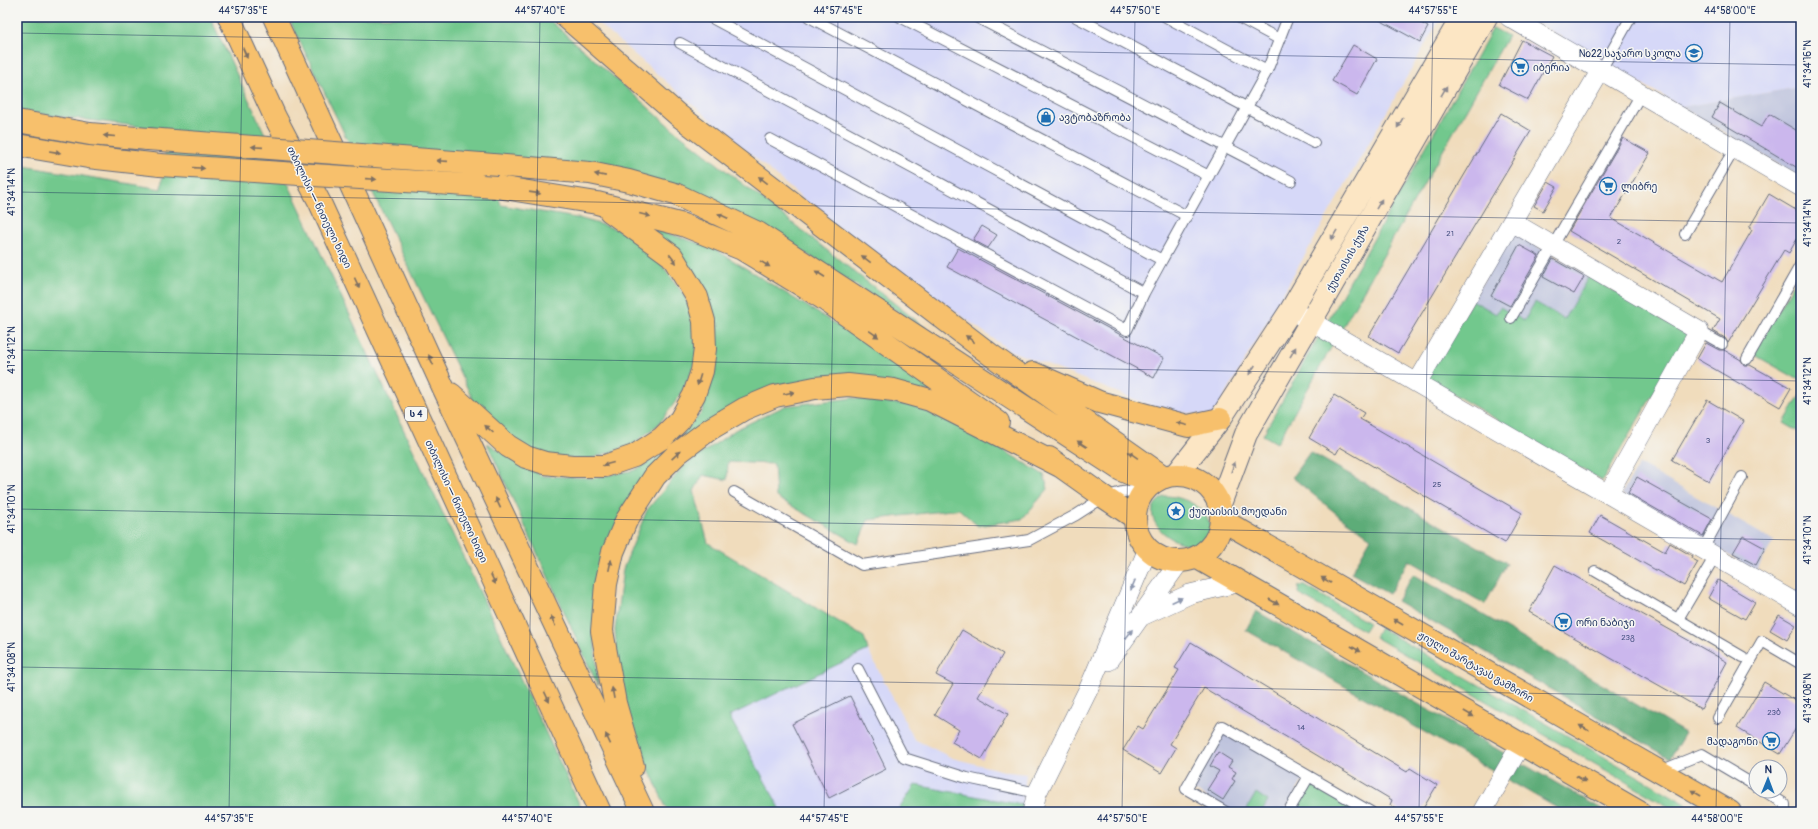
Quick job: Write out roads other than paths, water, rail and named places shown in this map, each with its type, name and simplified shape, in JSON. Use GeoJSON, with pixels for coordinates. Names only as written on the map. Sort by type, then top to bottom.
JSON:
{"type":"FeatureCollection","features":[{"type":"Feature","properties":{"kind":"main road","name":"თბილისი — წითელი ხიდი"},"geometry":{"type":"LineString","coordinates":[[229,17],[275,117],[323,210],[600,812]]}},
{"type":"Feature","properties":{"kind":"main road"},"geometry":{"type":"LineString","coordinates":[[274,17],[443,387],[644,812]]}},
{"type":"Feature","properties":{"kind":"main road"},"geometry":{"type":"LineString","coordinates":[[566,17],[678,115],[990,355],[1159,481]]}},
{"type":"Feature","properties":{"kind":"main road"},"geometry":{"type":"LineString","coordinates":[[17,121],[90,134],[590,173],[629,181],[675,194],[758,233],[1121,470],[1159,481],[1195,478],[1203,482],[1213,492],[1221,512],[1220,532],[1214,543],[1206,552],[1188,559]]}},
{"type":"Feature","properties":{"kind":"main road"},"geometry":{"type":"LineString","coordinates":[[17,145],[88,157],[160,165],[496,187],[597,203],[683,225],[742,249],[821,297],[1135,518]]}},
{"type":"Feature","properties":{"kind":"main road"},"geometry":{"type":"LineString","coordinates":[[443,387],[508,446],[526,457],[545,463],[572,466],[605,466],[634,456],[662,438],[680,420],[694,395],[702,370],[705,349],[704,322],[697,297],[672,256],[597,203]]}},
{"type":"Feature","properties":{"kind":"main road"},"geometry":{"type":"LineString","coordinates":[[990,355],[1099,402],[1188,426],[1220,419]]}},
{"type":"Feature","properties":{"kind":"main road"},"geometry":{"type":"LineString","coordinates":[[644,812],[615,703],[602,631],[606,584],[613,552],[626,521],[655,476],[678,452],[710,429],[744,409],[775,396],[815,388],[848,385],[894,390],[930,400],[1060,466]]}},
{"type":"Feature","properties":{"kind":"main road"},"geometry":{"type":"LineString","coordinates":[[1159,481],[1137,503],[1135,518],[1136,530],[1148,549],[1163,558],[1188,559],[1241,582],[1639,812]]}},
{"type":"Feature","properties":{"kind":"main road","name":"ჟიული შარტავას გამზირი"},"geometry":{"type":"LineString","coordinates":[[1221,512],[1730,812]]}},
{"type":"Feature","properties":{"kind":"street"},"geometry":{"type":"LineString","coordinates":[[1159,481],[1220,419],[1291,310],[1462,17]]}},
{"type":"Feature","properties":{"kind":"street","name":"ქუთაისის ქუჩა"},"geometry":{"type":"LineString","coordinates":[[1221,512],[1246,434],[1486,17]]}},
{"type":"Feature","properties":{"kind":"street"},"geometry":{"type":"LineString","coordinates":[[1509,17],[1801,187]]}},
{"type":"Feature","properties":{"kind":"street"},"geometry":{"type":"LineString","coordinates":[[1417,383],[1600,70]]}},
{"type":"Feature","properties":{"kind":"street"},"geometry":{"type":"LineString","coordinates":[[1512,222],[1699,331],[1608,494]]}},
{"type":"Feature","properties":{"kind":"street"},"geometry":{"type":"LineString","coordinates":[[1291,310],[1801,606]]}},
{"type":"Feature","properties":{"kind":"street"},"geometry":{"type":"LineString","coordinates":[[1032,812],[1038,793],[1089,688],[1148,549]]}},
{"type":"Feature","properties":{"kind":"street"},"geometry":{"type":"LineString","coordinates":[[1089,688],[1141,617],[1188,559]]}},
{"type":"Feature","properties":{"kind":"street"},"geometry":{"type":"LineString","coordinates":[[1141,617],[1190,594],[1241,582]]}},
{"type":"Feature","properties":{"kind":"street"},"geometry":{"type":"LineString","coordinates":[[1482,812],[1521,744]]}},
{"type":"Feature","properties":{"kind":"lane"},"geometry":{"type":"LineString","coordinates":[[710,17],[1162,260]]}},
{"type":"Feature","properties":{"kind":"lane"},"geometry":{"type":"LineString","coordinates":[[809,17],[1186,216]]}},
{"type":"Feature","properties":{"kind":"lane"},"geometry":{"type":"LineString","coordinates":[[900,17],[1209,176]]}},
{"type":"Feature","properties":{"kind":"lane"},"geometry":{"type":"LineString","coordinates":[[976,17],[1291,181]]}},
{"type":"Feature","properties":{"kind":"lane"},"geometry":{"type":"LineString","coordinates":[[1076,17],[1314,143]]}},
{"type":"Feature","properties":{"kind":"lane"},"geometry":{"type":"LineString","coordinates":[[1166,17],[1267,71]]}},
{"type":"Feature","properties":{"kind":"lane"},"geometry":{"type":"LineString","coordinates":[[1238,17],[1279,39]]}},
{"type":"Feature","properties":{"kind":"lane"},"geometry":{"type":"LineString","coordinates":[[770,139],[1127,330],[1144,293],[1267,71],[1288,17]]}},
{"type":"Feature","properties":{"kind":"lane"},"geometry":{"type":"LineString","coordinates":[[1600,70],[1631,17]]}},
{"type":"Feature","properties":{"kind":"lane"},"geometry":{"type":"LineString","coordinates":[[680,43],[1144,293]]}},
{"type":"Feature","properties":{"kind":"lane"},"geometry":{"type":"LineString","coordinates":[[1511,318],[1641,94]]}},
{"type":"Feature","properties":{"kind":"lane"},"geometry":{"type":"LineString","coordinates":[[1685,234],[1735,148]]}},
{"type":"Feature","properties":{"kind":"lane"},"geometry":{"type":"LineString","coordinates":[[1747,358],[1801,264]]}},
{"type":"Feature","properties":{"kind":"lane"},"geometry":{"type":"LineString","coordinates":[[1699,331],[1722,344]]}},
{"type":"Feature","properties":{"kind":"lane"},"geometry":{"type":"LineString","coordinates":[[1678,619],[1742,477]]}},
{"type":"Feature","properties":{"kind":"lane"},"geometry":{"type":"LineString","coordinates":[[734,492],[862,565],[1029,540],[1076,515],[1104,497],[1159,481]]}},
{"type":"Feature","properties":{"kind":"lane"},"geometry":{"type":"LineString","coordinates":[[1595,571],[1744,657]]}},
{"type":"Feature","properties":{"kind":"lane"},"geometry":{"type":"LineString","coordinates":[[1718,718],[1762,641],[1801,664]]}},
{"type":"Feature","properties":{"kind":"lane"},"geometry":{"type":"LineString","coordinates":[[858,669],[904,758],[967,778],[1038,793]]}},
{"type":"Feature","properties":{"kind":"lane"},"geometry":{"type":"LineString","coordinates":[[1226,812],[1186,789],[1222,726],[1371,812]]}},
{"type":"Feature","properties":{"kind":"lane"},"geometry":{"type":"LineString","coordinates":[[1660,772],[1702,754],[1748,781]]}},
{"type":"Feature","properties":{"kind":"lane"},"geometry":{"type":"LineString","coordinates":[[1288,812],[1309,776]]}},
{"type":"Feature","properties":{"kind":"lane"},"geometry":{"type":"LineString","coordinates":[[1777,799],[1785,804],[1785,812]]}},
{"type":"Feature","properties":{"kind":"place","name":"№22 საჯარო სკოლა"},"geometry":{"type":"Point","coordinates":[1694,53]}},
{"type":"Feature","properties":{"kind":"place","name":"იბერია"},"geometry":{"type":"Point","coordinates":[1520,67]}},
{"type":"Feature","properties":{"kind":"place","name":"ავტობაზრობა"},"geometry":{"type":"Point","coordinates":[1046,117]}},
{"type":"Feature","properties":{"kind":"place","name":"ლიბრე"},"geometry":{"type":"Point","coordinates":[1608,186]}},
{"type":"Feature","properties":{"kind":"place","name":"ქუთაისის მოედანი"},"geometry":{"type":"Point","coordinates":[1176,511]}},
{"type":"Feature","properties":{"kind":"place","name":"ორი ნაბიჯი"},"geometry":{"type":"Point","coordinates":[1563,622]}},
{"type":"Feature","properties":{"kind":"place","name":"მადაგონი"},"geometry":{"type":"Point","coordinates":[1771,741]}}]}
